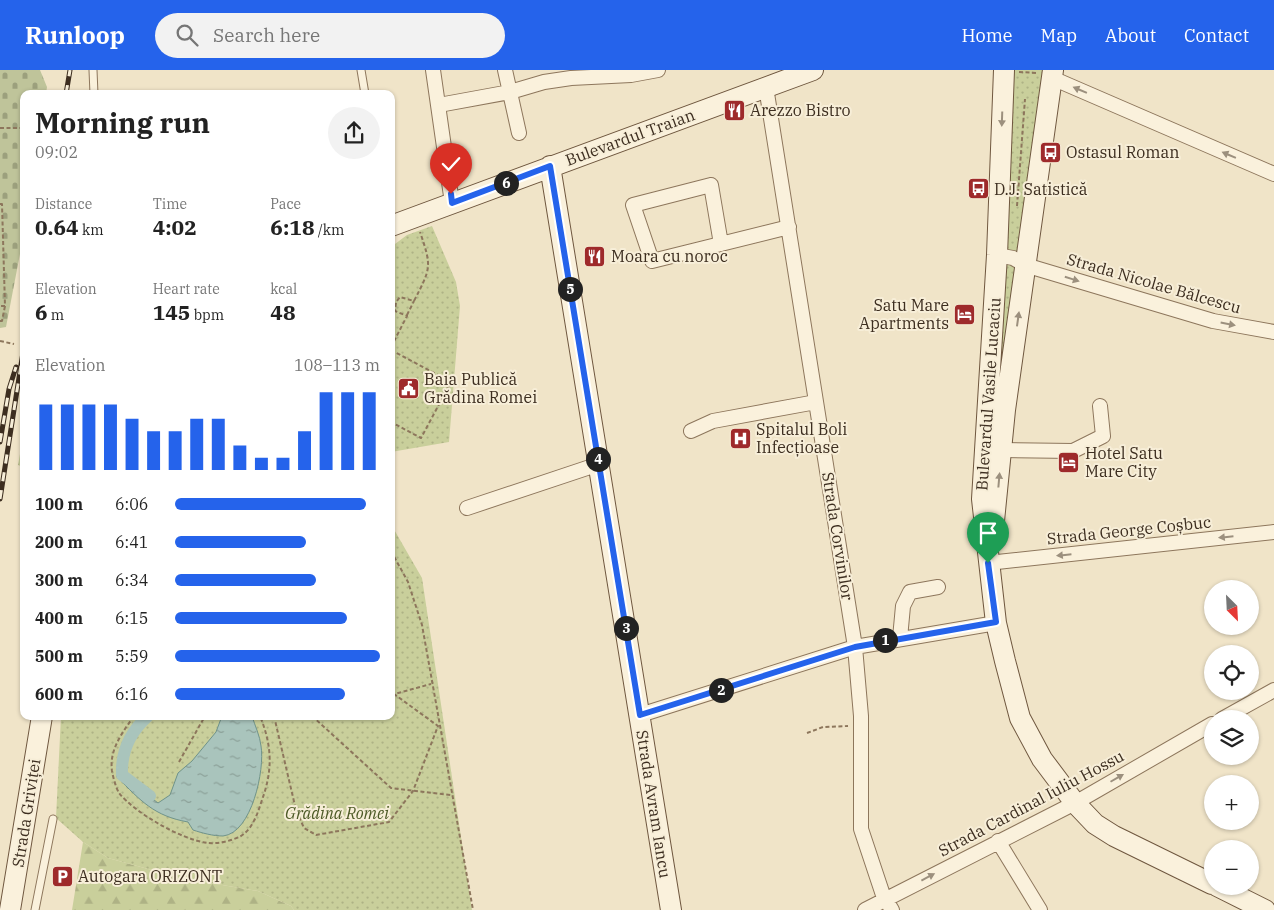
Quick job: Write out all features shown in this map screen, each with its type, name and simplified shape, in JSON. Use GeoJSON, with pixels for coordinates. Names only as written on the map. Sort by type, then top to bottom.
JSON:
{"type":"FeatureCollection","features":[{"type":"Feature","properties":{"kind":"main road","name":"Bulevardul Traian"},"geometry":{"type":"LineString","coordinates":[[395,224],[550,166],[765,78],[813,70]]}},
{"type":"Feature","properties":{"kind":"main road","name":"Bulevardul Vasile Lucaciu"},"geometry":{"type":"LineString","coordinates":[[1011,71],[997,255],[982,499],[996,622],[1020,718],[1042,759],[1075,803],[1095,824],[1114,836],[1204,880]]}},
{"type":"Feature","properties":{"kind":"main road","name":"Bulevardul Vasile Lucaciu"},"geometry":{"type":"LineString","coordinates":[[988,563],[1047,74]]}},
{"type":"Feature","properties":{"kind":"main road","name":"Strada Avram Iancu"},"geometry":{"type":"LineString","coordinates":[[550,166],[671,910]]}},
{"type":"Feature","properties":{"kind":"main road","name":"Strada Griviței"},"geometry":{"type":"LineString","coordinates":[[10,910],[41,720]]}},
{"type":"Feature","properties":{"kind":"main road"},"geometry":{"type":"LineString","coordinates":[[1235,895],[1265,910]]}},
{"type":"Feature","properties":{"kind":"street"},"geometry":{"type":"LineString","coordinates":[[433,70],[452,203]]}},
{"type":"Feature","properties":{"kind":"street"},"geometry":{"type":"LineString","coordinates":[[505,70],[519,133]]}},
{"type":"Feature","properties":{"kind":"street"},"geometry":{"type":"LineString","coordinates":[[439,105],[510,92],[570,74],[630,73],[658,70]]}},
{"type":"Feature","properties":{"kind":"street"},"geometry":{"type":"LineString","coordinates":[[1047,74],[1274,174]]}},
{"type":"Feature","properties":{"kind":"street","name":"Strada Corvinilor"},"geometry":{"type":"LineString","coordinates":[[765,78],[855,647],[860,726],[861,828],[888,905]]}},
{"type":"Feature","properties":{"kind":"street"},"geometry":{"type":"LineString","coordinates":[[721,244],[711,185],[633,205],[652,261],[721,244],[788,227]]}},
{"type":"Feature","properties":{"kind":"street"},"geometry":{"type":"LineString","coordinates":[[997,255],[1013,258],[1025,265]]}},
{"type":"Feature","properties":{"kind":"street","name":"Strada Nicolae Bălcescu"},"geometry":{"type":"LineString","coordinates":[[1025,265],[1213,321],[1274,332]]}},
{"type":"Feature","properties":{"kind":"street"},"geometry":{"type":"LineString","coordinates":[[692,431],[713,421],[816,402]]}},
{"type":"Feature","properties":{"kind":"street"},"geometry":{"type":"LineString","coordinates":[[1001,450],[1073,451],[1103,436],[1100,406]]}},
{"type":"Feature","properties":{"kind":"street"},"geometry":{"type":"LineString","coordinates":[[467,508],[599,464]]}},
{"type":"Feature","properties":{"kind":"street","name":"Strada George Coșbuc"},"geometry":{"type":"LineString","coordinates":[[988,563],[1274,532]]}},
{"type":"Feature","properties":{"kind":"street"},"geometry":{"type":"LineString","coordinates":[[900,638],[903,606],[910,592],[938,587]]}},
{"type":"Feature","properties":{"kind":"street"},"geometry":{"type":"LineString","coordinates":[[640,715],[855,647],[996,622]]}},
{"type":"Feature","properties":{"kind":"street"},"geometry":{"type":"LineString","coordinates":[[1238,710],[1274,690]]}},
{"type":"Feature","properties":{"kind":"street","name":"Strada Cardinal Iuliu Hossu"},"geometry":{"type":"LineString","coordinates":[[865,910],[888,905],[998,841],[1075,803],[1204,729]]}},
{"type":"Feature","properties":{"kind":"street"},"geometry":{"type":"LineString","coordinates":[[998,841],[1040,910]]}},
{"type":"Feature","properties":{"kind":"lane"},"geometry":{"type":"LineString","coordinates":[[93,70],[94,90]]}},
{"type":"Feature","properties":{"kind":"lane"},"geometry":{"type":"LineString","coordinates":[[361,70],[364,90]]}},
{"type":"Feature","properties":{"kind":"lane"},"geometry":{"type":"LineString","coordinates":[[36,910],[53,818]]}},
{"type":"Feature","properties":{"kind":"path"},"geometry":{"type":"LineString","coordinates":[[1011,71],[1047,74]]}},
{"type":"Feature","properties":{"kind":"path"},"geometry":{"type":"LineString","coordinates":[[1017,208],[1025,99]]}},
{"type":"Feature","properties":{"kind":"path"},"geometry":{"type":"LineString","coordinates":[[0,128],[20,128]]}},
{"type":"Feature","properties":{"kind":"path"},"geometry":{"type":"LineString","coordinates":[[0,204],[2,204],[5,306],[2,321],[0,321]]}},
{"type":"Feature","properties":{"kind":"path"},"geometry":{"type":"LineString","coordinates":[[395,339],[427,276],[430,259],[418,226]]}},
{"type":"Feature","properties":{"kind":"path"},"geometry":{"type":"LineString","coordinates":[[406,316],[395,311],[396,302],[400,297],[414,301]]}},
{"type":"Feature","properties":{"kind":"path"},"geometry":{"type":"LineString","coordinates":[[0,306],[5,306]]}},
{"type":"Feature","properties":{"kind":"path"},"geometry":{"type":"LineString","coordinates":[[0,341],[14,344]]}},
{"type":"Feature","properties":{"kind":"path"},"geometry":{"type":"LineString","coordinates":[[395,350],[451,382],[421,438],[395,424]]}},
{"type":"Feature","properties":{"kind":"path"},"geometry":{"type":"LineString","coordinates":[[395,558],[408,582],[422,625],[438,726],[473,910]]}},
{"type":"Feature","properties":{"kind":"path"},"geometry":{"type":"LineString","coordinates":[[395,693],[431,684]]}},
{"type":"Feature","properties":{"kind":"path"},"geometry":{"type":"LineString","coordinates":[[395,695],[438,726]]}},
{"type":"Feature","properties":{"kind":"path"},"geometry":{"type":"LineString","coordinates":[[131,720],[116,740],[112,770],[118,792],[140,813],[182,835],[207,843],[224,842],[242,835],[256,820],[268,781],[271,756],[268,734],[262,720]]}},
{"type":"Feature","properties":{"kind":"path"},"geometry":{"type":"LineString","coordinates":[[179,762],[203,720]]}},
{"type":"Feature","properties":{"kind":"path"},"geometry":{"type":"LineString","coordinates":[[275,720],[296,810],[304,828],[316,835],[389,822],[413,791],[438,726]]}},
{"type":"Feature","properties":{"kind":"path"},"geometry":{"type":"LineString","coordinates":[[316,720],[391,788],[452,795]]}},
{"type":"Feature","properties":{"kind":"path"},"geometry":{"type":"LineString","coordinates":[[807,733],[823,727],[860,726]]}},
{"type":"Feature","properties":{"kind":"green space"},"geometry":{"type":"Polygon","coordinates":[[[0,70],[40,70],[47,90],[20,90],[20,254],[6,327],[0,328],[0,70]]]}},
{"type":"Feature","properties":{"kind":"green space"},"geometry":{"type":"Polygon","coordinates":[[[1010,70],[1047,70],[989,497],[1010,70]]]}},
{"type":"Feature","properties":{"kind":"green space"},"geometry":{"type":"Polygon","coordinates":[[[432,226],[456,282],[460,306],[449,442],[395,451],[395,244],[407,235],[432,226]]]}},
{"type":"Feature","properties":{"kind":"green space","name":"Grădina Romei"},"geometry":{"type":"Polygon","coordinates":[[[395,531],[422,578],[472,910],[294,910],[291,906],[258,891],[181,878],[108,858],[83,842],[56,818],[61,720],[395,720],[395,531]]]}},
{"type":"Feature","properties":{"kind":"green space"},"geometry":{"type":"Polygon","coordinates":[[[83,842],[108,858],[181,878],[258,891],[291,906],[294,910],[72,910],[83,842]]]}},
{"type":"Feature","properties":{"kind":"water"},"geometry":{"type":"Polygon","coordinates":[[[144,720],[136,729],[125,750],[122,775],[158,803],[170,795],[178,773],[192,761],[216,732],[220,720],[253,720],[259,735],[262,756],[261,769],[254,798],[242,824],[233,832],[223,836],[193,830],[188,822],[166,816],[149,806],[133,793],[117,777],[120,751],[126,736],[136,722],[144,720]]]}},
{"type":"Feature","properties":{"kind":"waterway"},"geometry":{"type":"LineString","coordinates":[[144,720],[136,729],[125,750],[122,775],[150,796]]}},
{"type":"Feature","properties":{"kind":"railway"},"geometry":{"type":"LineString","coordinates":[[67,90],[70,70]]}},
{"type":"Feature","properties":{"kind":"railway"},"geometry":{"type":"LineString","coordinates":[[0,442],[9,389],[16,367]]}},
{"type":"Feature","properties":{"kind":"railway"},"geometry":{"type":"LineString","coordinates":[[0,499],[20,372]]}},
{"type":"Feature","properties":{"kind":"place","name":"Arezzo Bistro"},"geometry":{"type":"Point","coordinates":[734,110]}},
{"type":"Feature","properties":{"kind":"place","name":"Ostasul Roman"},"geometry":{"type":"Point","coordinates":[1050,152]}},
{"type":"Feature","properties":{"kind":"place","name":"D.J. Satistică"},"geometry":{"type":"Point","coordinates":[978,189]}},
{"type":"Feature","properties":{"kind":"place","name":"Moara cu noroc"},"geometry":{"type":"Point","coordinates":[595,256]}},
{"type":"Feature","properties":{"kind":"place","name":"Satu Mare Apartments"},"geometry":{"type":"Point","coordinates":[965,314]}},
{"type":"Feature","properties":{"kind":"place","name":"Baia Publică Grădina Romei"},"geometry":{"type":"Point","coordinates":[408,388]}},
{"type":"Feature","properties":{"kind":"place","name":"Spitalul Boli Infecțioase"},"geometry":{"type":"Point","coordinates":[740,438]}},
{"type":"Feature","properties":{"kind":"place","name":"Hotel Satu Mare City"},"geometry":{"type":"Point","coordinates":[1069,462]}},
{"type":"Feature","properties":{"kind":"place","name":"Autogara ORIZONT"},"geometry":{"type":"Point","coordinates":[62,876]}},
{"type":"Feature","properties":{"kind":"route"},"geometry":{"type":"LineString","coordinates":[[451,194],[452,203],[550,166],[640,715],[855,647],[996,622],[988,563]]}}]}
